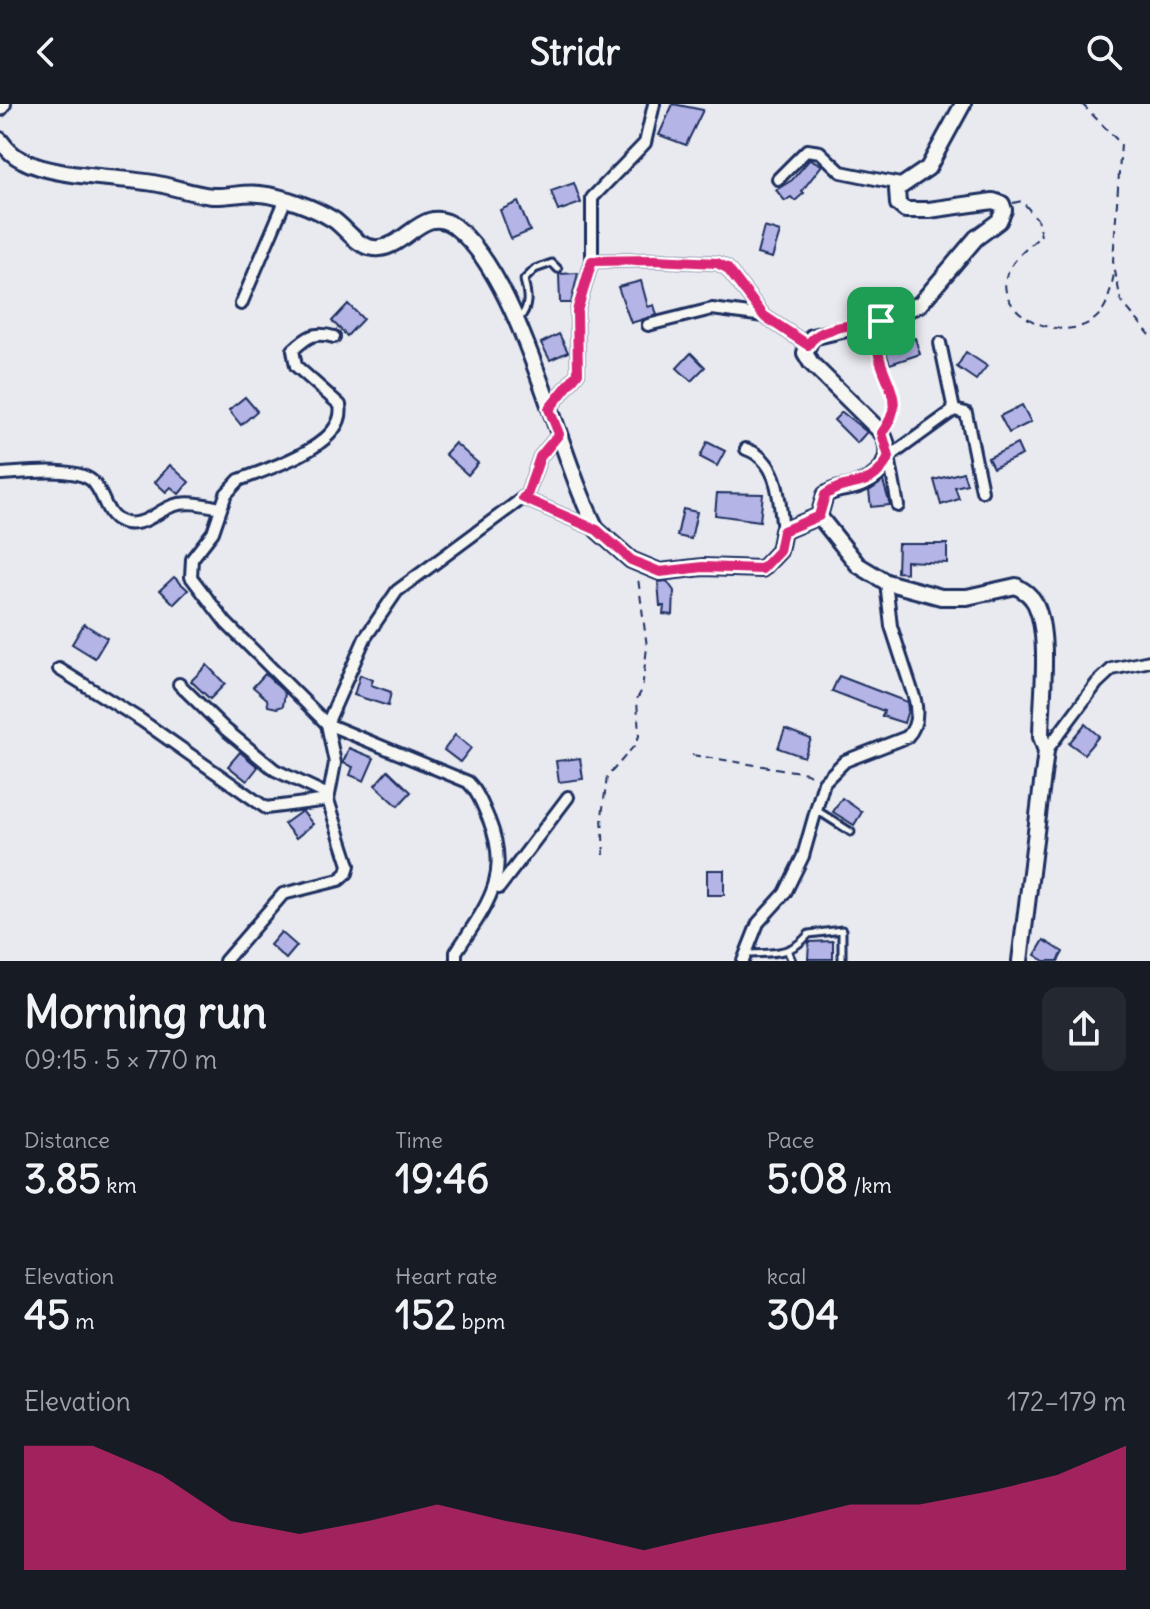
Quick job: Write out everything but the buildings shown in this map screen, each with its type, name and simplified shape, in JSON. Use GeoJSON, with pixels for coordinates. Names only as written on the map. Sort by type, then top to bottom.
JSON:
{"type":"FeatureCollection","features":[{"type":"Feature","properties":{"kind":"street"},"geometry":{"type":"LineString","coordinates":[[549,409],[578,373],[577,311],[592,261],[592,198],[645,143],[654,104]]}},
{"type":"Feature","properties":{"kind":"street"},"geometry":{"type":"LineString","coordinates":[[898,506],[882,433],[811,363],[805,353],[812,337],[881,321],[920,304],[976,238],[999,221],[1004,210],[1002,204],[993,201],[929,210],[905,210],[898,204],[897,189],[928,168],[963,104]]}},
{"type":"Feature","properties":{"kind":"street"},"geometry":{"type":"LineString","coordinates":[[0,140],[22,161],[65,172],[154,183],[212,196],[256,193],[285,201],[314,210],[335,221],[358,243],[378,249],[395,243],[425,221],[437,219],[450,223],[479,254],[516,323],[597,530],[610,544],[641,565],[660,572],[703,567],[762,569],[779,551],[783,531],[777,480],[760,453],[746,449]]}},
{"type":"Feature","properties":{"kind":"street"},"geometry":{"type":"LineString","coordinates":[[778,179],[807,150],[820,152],[841,172],[905,185]]}},
{"type":"Feature","properties":{"kind":"street"},"geometry":{"type":"LineString","coordinates":[[241,304],[285,201]]}},
{"type":"Feature","properties":{"kind":"street"},"geometry":{"type":"LineString","coordinates":[[592,261],[717,263],[727,268],[764,316],[808,345]]}},
{"type":"Feature","properties":{"kind":"street"},"geometry":{"type":"LineString","coordinates":[[648,325],[712,309],[764,316]]}},
{"type":"Feature","properties":{"kind":"street"},"geometry":{"type":"LineString","coordinates":[[334,337],[321,333],[309,335],[293,350],[296,366],[340,405],[340,418],[324,441],[308,452],[239,480],[226,494],[221,517],[192,559],[190,571],[194,584],[226,623],[327,724],[468,782],[475,789],[493,830],[499,859],[498,878],[492,897]]}},
{"type":"Feature","properties":{"kind":"street"},"geometry":{"type":"LineString","coordinates":[[940,343],[954,410]]}},
{"type":"Feature","properties":{"kind":"street"},"geometry":{"type":"LineString","coordinates":[[819,516],[825,495],[870,479],[883,469],[889,457],[954,410],[966,413],[982,491]]}},
{"type":"Feature","properties":{"kind":"street"},"geometry":{"type":"LineString","coordinates":[[225,961],[283,894],[339,880],[347,873],[349,865],[328,798],[335,763],[327,724],[365,638],[397,591],[527,495],[540,457],[559,434]]}},
{"type":"Feature","properties":{"kind":"street"},"geometry":{"type":"LineString","coordinates":[[0,474],[56,472],[84,477],[92,481],[110,515],[126,523],[143,522],[173,505],[199,503],[221,508]]}},
{"type":"Feature","properties":{"kind":"street"},"geometry":{"type":"LineString","coordinates":[[523,498],[597,530]]}},
{"type":"Feature","properties":{"kind":"street"},"geometry":{"type":"LineString","coordinates":[[783,531],[819,516]]}},
{"type":"Feature","properties":{"kind":"street"},"geometry":{"type":"LineString","coordinates":[[819,516],[858,565],[886,582],[941,597],[967,597],[1016,586],[1027,592],[1040,620],[1041,737],[1046,751],[1020,961]]}},
{"type":"Feature","properties":{"kind":"street"},"geometry":{"type":"LineString","coordinates":[[749,959],[758,923],[785,893],[803,856],[824,782],[845,761],[907,737],[913,731],[917,710],[891,626],[886,582]]}},
{"type":"Feature","properties":{"kind":"street"},"geometry":{"type":"LineString","coordinates":[[1046,751],[1097,683],[1112,669],[1150,661]]}},
{"type":"Feature","properties":{"kind":"street"},"geometry":{"type":"LineString","coordinates":[[59,669],[141,720],[266,808],[328,798]]}},
{"type":"Feature","properties":{"kind":"street"},"geometry":{"type":"LineString","coordinates":[[179,684],[225,729],[275,770],[328,798]]}},
{"type":"Feature","properties":{"kind":"street"},"geometry":{"type":"LineString","coordinates":[[456,961],[456,952],[492,897],[568,797]]}},
{"type":"Feature","properties":{"kind":"lane"},"geometry":{"type":"LineString","coordinates":[[516,323],[526,311],[528,296],[524,280],[535,269],[552,263],[558,269]]}},
{"type":"Feature","properties":{"kind":"lane"},"geometry":{"type":"LineString","coordinates":[[815,809],[851,832]]}},
{"type":"Feature","properties":{"kind":"lane"},"geometry":{"type":"LineString","coordinates":[[749,959],[788,952],[809,934],[842,930],[842,961]]}},
{"type":"Feature","properties":{"kind":"lane"},"geometry":{"type":"LineString","coordinates":[[788,952],[792,961]]}},
{"type":"Feature","properties":{"kind":"path"},"geometry":{"type":"LineString","coordinates":[[1082,104],[1121,144],[1113,261],[1121,301],[1150,335]]}},
{"type":"Feature","properties":{"kind":"path"},"geometry":{"type":"LineString","coordinates":[[1002,204],[1022,201],[1037,219],[1041,236],[1008,273],[1006,288],[1014,306],[1033,323],[1051,330],[1084,325],[1104,308],[1115,270]]}},
{"type":"Feature","properties":{"kind":"path"},"geometry":{"type":"LineString","coordinates":[[881,321],[879,359],[894,389],[892,420],[882,433]]}},
{"type":"Feature","properties":{"kind":"path"},"geometry":{"type":"LineString","coordinates":[[604,855],[602,816],[607,777],[639,736],[637,699],[642,690],[647,647],[638,578],[641,565]]}},
{"type":"Feature","properties":{"kind":"path"},"geometry":{"type":"LineString","coordinates":[[692,755],[807,773],[824,782]]}},
{"type":"Feature","properties":{"kind":"route"},"geometry":{"type":"LineString","coordinates":[[592,261],[717,263],[727,268],[764,316],[808,345],[812,337],[822,333],[881,321],[879,359],[894,389],[892,420],[882,433],[887,441],[889,457],[883,469],[870,479],[859,485],[831,490],[825,495],[819,516],[783,531],[779,551],[762,569],[703,567],[660,572],[631,560],[597,530],[523,498],[527,495],[540,457],[559,434],[549,409],[578,373],[577,311],[592,261]]}}]}
